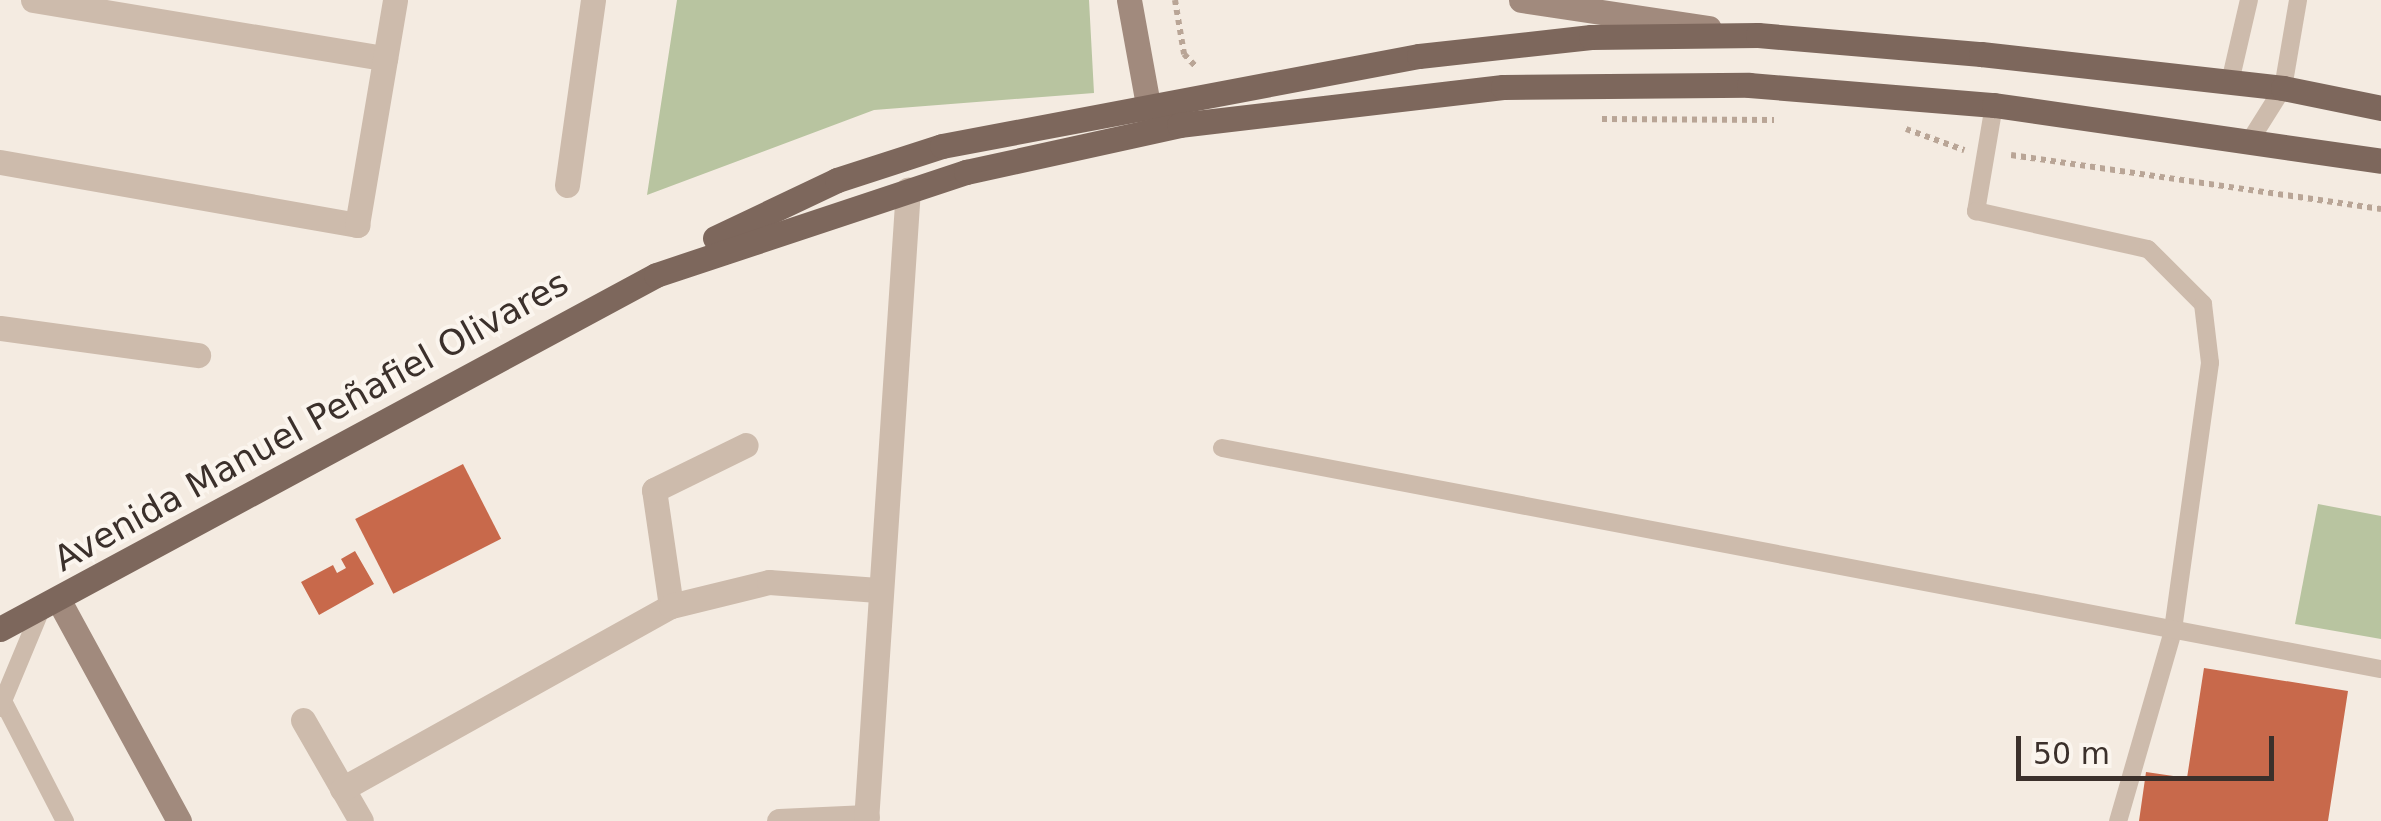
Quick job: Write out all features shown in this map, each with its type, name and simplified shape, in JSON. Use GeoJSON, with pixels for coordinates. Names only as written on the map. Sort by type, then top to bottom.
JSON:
{"type":"FeatureCollection","features":[{"type":"Feature","properties":{"kind":"main road"},"geometry":{"type":"LineString","coordinates":[[1129,0],[1150,118]]}},
{"type":"Feature","properties":{"kind":"main road"},"geometry":{"type":"LineString","coordinates":[[1520,0],[1758,35]]}},
{"type":"Feature","properties":{"kind":"main road","name":"Avenida Manuel Peñafiel Olivares"},"geometry":{"type":"LineString","coordinates":[[656,275],[908,189],[1150,118],[1218,93],[1508,44],[1758,35],[2283,88],[2381,108]]}},
{"type":"Feature","properties":{"kind":"main road","name":"Avenida Manuel Peñafiel Olivares"},"geometry":{"type":"LineString","coordinates":[[0,629],[656,275],[774,207],[888,162],[1150,118],[1395,96],[1626,83],[1871,92],[1994,104],[2381,161]]}},
{"type":"Feature","properties":{"kind":"main road"},"geometry":{"type":"LineString","coordinates":[[50,603],[179,821]]}},
{"type":"Feature","properties":{"kind":"street"},"geometry":{"type":"LineString","coordinates":[[32,0],[385,58]]}},
{"type":"Feature","properties":{"kind":"street"},"geometry":{"type":"LineString","coordinates":[[0,162],[356,225],[395,0]]}},
{"type":"Feature","properties":{"kind":"street"},"geometry":{"type":"LineString","coordinates":[[567,185],[593,0]]}},
{"type":"Feature","properties":{"kind":"street"},"geometry":{"type":"LineString","coordinates":[[779,821],[866,819],[878,590],[908,189]]}},
{"type":"Feature","properties":{"kind":"street"},"geometry":{"type":"LineString","coordinates":[[0,328],[198,356]]}},
{"type":"Feature","properties":{"kind":"street"},"geometry":{"type":"LineString","coordinates":[[672,606],[654,490],[746,445]]}},
{"type":"Feature","properties":{"kind":"street"},"geometry":{"type":"LineString","coordinates":[[342,790],[672,606],[770,582],[878,590]]}},
{"type":"Feature","properties":{"kind":"street"},"geometry":{"type":"LineString","coordinates":[[302,720],[361,821]]}},
{"type":"Feature","properties":{"kind":"lane"},"geometry":{"type":"LineString","coordinates":[[2230,82],[2249,0]]}},
{"type":"Feature","properties":{"kind":"lane"},"geometry":{"type":"LineString","coordinates":[[2251,140],[2283,88],[2298,0]]}},
{"type":"Feature","properties":{"kind":"lane"},"geometry":{"type":"LineString","coordinates":[[1994,104],[1976,211],[2148,249],[2203,304],[2210,363],[2173,631],[2118,821]]}},
{"type":"Feature","properties":{"kind":"lane"},"geometry":{"type":"LineString","coordinates":[[1222,448],[2381,670]]}},
{"type":"Feature","properties":{"kind":"lane"},"geometry":{"type":"LineString","coordinates":[[50,603],[2,706],[65,821]]}},
{"type":"Feature","properties":{"kind":"path"},"geometry":{"type":"LineString","coordinates":[[1175,0],[1184,54],[1195,67],[1214,68],[1218,93]]}},
{"type":"Feature","properties":{"kind":"path"},"geometry":{"type":"LineString","coordinates":[[1592,119],[1787,120]]}},
{"type":"Feature","properties":{"kind":"path"},"geometry":{"type":"LineString","coordinates":[[1891,125],[1986,154],[2048,157],[2381,209]]}},
{"type":"Feature","properties":{"kind":"green space"},"geometry":{"type":"Polygon","coordinates":[[[677,0],[1089,0],[1094,93],[874,110],[647,195],[677,0]]]}},
{"type":"Feature","properties":{"kind":"green space"},"geometry":{"type":"Polygon","coordinates":[[[2318,504],[2381,516],[2381,639],[2295,624],[2318,504]]]}},
{"type":"Feature","properties":{"kind":"building"},"geometry":{"type":"Polygon","coordinates":[[[463,464],[501,539],[393,594],[355,519],[463,464]]]}},
{"type":"Feature","properties":{"kind":"building"},"geometry":{"type":"Polygon","coordinates":[[[355,551],[374,584],[319,615],[301,582],[333,565],[337,573],[346,568],[341,559],[355,551]]]}},
{"type":"Feature","properties":{"kind":"building"},"geometry":{"type":"Polygon","coordinates":[[[2204,668],[2348,691],[2328,821],[2139,821],[2146,772],[2187,778],[2204,668]]]}}]}
